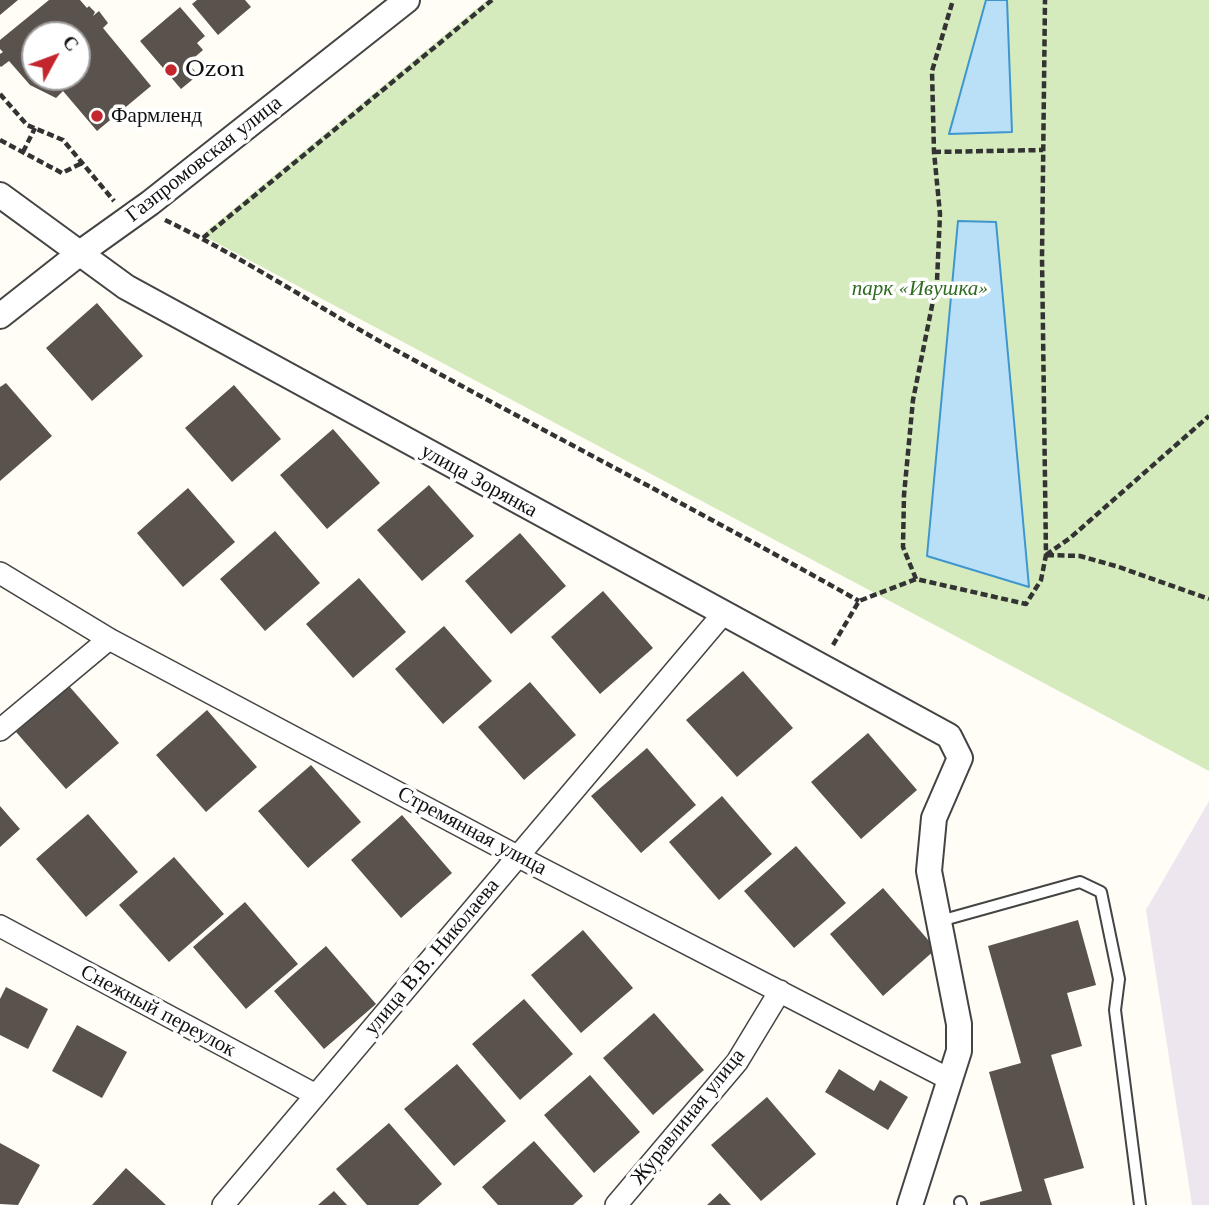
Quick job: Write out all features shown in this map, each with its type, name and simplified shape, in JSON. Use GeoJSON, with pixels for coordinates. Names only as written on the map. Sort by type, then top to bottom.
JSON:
{"type":"FeatureCollection","features":[{"type":"Feature","properties":{"kind":"street","name":"Газпромовская улица"},"geometry":{"type":"LineString","coordinates":[[0,316],[80,253],[142,209],[407,0]]}},
{"type":"Feature","properties":{"kind":"street","name":"улица Зорянка"},"geometry":{"type":"LineString","coordinates":[[0,195],[126,288],[949,736],[960,758],[934,818],[929,871],[940,921]]}},
{"type":"Feature","properties":{"kind":"street","name":"Стремянная улица"},"geometry":{"type":"LineString","coordinates":[[0,573],[108,639],[517,856],[949,1079]]}},
{"type":"Feature","properties":{"kind":"street","name":"улица В.В. Николаева"},"geometry":{"type":"LineString","coordinates":[[223,1205],[723,614]]}},
{"type":"Feature","properties":{"kind":"street"},"geometry":{"type":"LineString","coordinates":[[0,730],[108,639]]}},
{"type":"Feature","properties":{"kind":"street"},"geometry":{"type":"LineString","coordinates":[[910,1205],[959,1051],[960,1024],[940,921]]}},
{"type":"Feature","properties":{"kind":"street","name":"Снежный переулок"},"geometry":{"type":"LineString","coordinates":[[0,926],[316,1095]]}},
{"type":"Feature","properties":{"kind":"street","name":"Журавлиная улица"},"geometry":{"type":"LineString","coordinates":[[616,1205],[737,1062],[780,991]]}},
{"type":"Feature","properties":{"kind":"lane"},"geometry":{"type":"LineString","coordinates":[[940,921],[1080,882],[1101,892],[1119,979],[1115,1010],[1140,1205]]}},
{"type":"Feature","properties":{"kind":"path"},"geometry":{"type":"LineString","coordinates":[[202,238],[492,0]]}},
{"type":"Feature","properties":{"kind":"path"},"geometry":{"type":"LineString","coordinates":[[916,579],[902,547],[904,495],[913,401],[937,281],[940,214],[934,152],[932,71],[953,0]]}},
{"type":"Feature","properties":{"kind":"path"},"geometry":{"type":"LineString","coordinates":[[820,667],[859,601],[916,579],[1026,604],[1041,580],[1046,555],[1042,257],[1045,0]]}},
{"type":"Feature","properties":{"kind":"path"},"geometry":{"type":"LineString","coordinates":[[0,94],[27,125],[63,140],[115,202],[142,209],[202,238],[370,336],[545,432],[713,519],[859,601]]}},
{"type":"Feature","properties":{"kind":"path"},"geometry":{"type":"LineString","coordinates":[[23,152],[35,128]]}},
{"type":"Feature","properties":{"kind":"path"},"geometry":{"type":"LineString","coordinates":[[0,140],[62,173],[82,163]]}},
{"type":"Feature","properties":{"kind":"path"},"geometry":{"type":"LineString","coordinates":[[934,152],[1043,150]]}},
{"type":"Feature","properties":{"kind":"path"},"geometry":{"type":"LineString","coordinates":[[1046,555],[1070,538],[1209,416]]}},
{"type":"Feature","properties":{"kind":"path"},"geometry":{"type":"LineString","coordinates":[[1046,555],[1080,556],[1209,599]]}},
{"type":"Feature","properties":{"kind":"shaded area"},"geometry":{"type":"Polygon","coordinates":[[[1209,801],[1209,1205],[1192,1205],[1146,910],[1209,801]]]}},
{"type":"Feature","properties":{"kind":"green space","name":"парк «Ивушка»"},"geometry":{"type":"Polygon","coordinates":[[[487,0],[1209,0],[1209,771],[202,235],[487,0]]]}},
{"type":"Feature","properties":{"kind":"water"},"geometry":{"type":"Polygon","coordinates":[[[986,0],[1007,0],[1012,132],[949,134],[986,0]]]}},
{"type":"Feature","properties":{"kind":"water"},"geometry":{"type":"Polygon","coordinates":[[[958,221],[996,222],[1029,587],[927,556],[958,221]]]}},
{"type":"Feature","properties":{"kind":"building"},"geometry":{"type":"Polygon","coordinates":[[[0,0],[18,0],[0,15],[0,0]]]}},
{"type":"Feature","properties":{"kind":"building"},"geometry":{"type":"Polygon","coordinates":[[[49,0],[80,0],[95,12],[93,16],[99,11],[108,23],[103,28],[151,86],[97,131],[63,91],[91,91],[91,21],[23,21],[49,0]]]}},
{"type":"Feature","properties":{"kind":"building"},"geometry":{"type":"Polygon","coordinates":[[[197,0],[245,0],[251,7],[218,35],[192,4],[197,0]]]}},
{"type":"Feature","properties":{"kind":"building"},"geometry":{"type":"Polygon","coordinates":[[[180,7],[205,36],[197,43],[203,50],[188,63],[198,75],[181,89],[140,41],[180,7]]]}},
{"type":"Feature","properties":{"kind":"building"},"geometry":{"type":"Polygon","coordinates":[[[21,23],[21,75],[9,61],[0,66],[0,54],[3,52],[0,49],[0,40],[21,23]]]}},
{"type":"Feature","properties":{"kind":"building"},"geometry":{"type":"Polygon","coordinates":[[[42,91],[63,91],[56,98],[42,91]]]}},
{"type":"Feature","properties":{"kind":"building"},"geometry":{"type":"Polygon","coordinates":[[[97,303],[143,356],[92,401],[46,348],[97,303]]]}},
{"type":"Feature","properties":{"kind":"building"},"geometry":{"type":"Polygon","coordinates":[[[6,383],[52,436],[0,481],[0,387],[6,383]]]}},
{"type":"Feature","properties":{"kind":"building"},"geometry":{"type":"Polygon","coordinates":[[[234,385],[281,439],[232,482],[185,428],[234,385]]]}},
{"type":"Feature","properties":{"kind":"building"},"geometry":{"type":"Polygon","coordinates":[[[333,429],[380,483],[327,529],[280,475],[333,429]]]}},
{"type":"Feature","properties":{"kind":"building"},"geometry":{"type":"Polygon","coordinates":[[[429,485],[474,536],[422,581],[377,530],[429,485]]]}},
{"type":"Feature","properties":{"kind":"building"},"geometry":{"type":"Polygon","coordinates":[[[188,488],[235,542],[183,587],[137,533],[188,488]]]}},
{"type":"Feature","properties":{"kind":"building"},"geometry":{"type":"Polygon","coordinates":[[[275,531],[320,583],[265,631],[220,579],[275,531]]]}},
{"type":"Feature","properties":{"kind":"building"},"geometry":{"type":"Polygon","coordinates":[[[520,533],[566,586],[511,634],[465,581],[520,533]]]}},
{"type":"Feature","properties":{"kind":"building"},"geometry":{"type":"Polygon","coordinates":[[[359,578],[406,632],[353,678],[306,624],[359,578]]]}},
{"type":"Feature","properties":{"kind":"building"},"geometry":{"type":"Polygon","coordinates":[[[603,591],[653,648],[600,694],[551,637],[603,591]]]}},
{"type":"Feature","properties":{"kind":"building"},"geometry":{"type":"Polygon","coordinates":[[[444,626],[492,681],[443,724],[395,669],[444,626]]]}},
{"type":"Feature","properties":{"kind":"building"},"geometry":{"type":"Polygon","coordinates":[[[743,671],[793,728],[737,777],[686,720],[743,671]]]}},
{"type":"Feature","properties":{"kind":"building"},"geometry":{"type":"Polygon","coordinates":[[[530,682],[576,735],[524,780],[478,727],[530,682]]]}},
{"type":"Feature","properties":{"kind":"building"},"geometry":{"type":"Polygon","coordinates":[[[69,686],[119,743],[66,789],[16,732],[69,686]]]}},
{"type":"Feature","properties":{"kind":"building"},"geometry":{"type":"Polygon","coordinates":[[[207,710],[257,767],[206,812],[156,755],[207,710]]]}},
{"type":"Feature","properties":{"kind":"building"},"geometry":{"type":"Polygon","coordinates":[[[868,733],[917,790],[861,839],[811,782],[868,733]]]}},
{"type":"Feature","properties":{"kind":"building"},"geometry":{"type":"Polygon","coordinates":[[[647,748],[696,805],[641,853],[591,796],[647,748]]]}},
{"type":"Feature","properties":{"kind":"building"},"geometry":{"type":"Polygon","coordinates":[[[311,765],[361,822],[308,868],[258,811],[311,765]]]}},
{"type":"Feature","properties":{"kind":"building"},"geometry":{"type":"Polygon","coordinates":[[[722,796],[772,854],[719,900],[669,842],[722,796]]]}},
{"type":"Feature","properties":{"kind":"building"},"geometry":{"type":"Polygon","coordinates":[[[0,806],[20,829],[0,847],[0,806]]]}},
{"type":"Feature","properties":{"kind":"building"},"geometry":{"type":"Polygon","coordinates":[[[88,814],[138,872],[86,917],[36,859],[88,814]]]}},
{"type":"Feature","properties":{"kind":"building"},"geometry":{"type":"Polygon","coordinates":[[[402,815],[452,873],[401,918],[351,860],[402,815]]]}},
{"type":"Feature","properties":{"kind":"building"},"geometry":{"type":"Polygon","coordinates":[[[796,846],[846,903],[794,948],[744,891],[796,846]]]}},
{"type":"Feature","properties":{"kind":"building"},"geometry":{"type":"Polygon","coordinates":[[[174,857],[224,914],[169,962],[119,905],[174,857]]]}},
{"type":"Feature","properties":{"kind":"building"},"geometry":{"type":"Polygon","coordinates":[[[883,888],[936,949],[883,996],[830,934],[883,888]]]}},
{"type":"Feature","properties":{"kind":"building"},"geometry":{"type":"Polygon","coordinates":[[[245,902],[298,964],[246,1009],[193,947],[245,902]]]}},
{"type":"Feature","properties":{"kind":"building"},"geometry":{"type":"Polygon","coordinates":[[[1078,920],[1096,985],[1067,993],[1082,1046],[1051,1055],[1084,1168],[1044,1179],[1052,1205],[980,1205],[980,1202],[1022,1191],[989,1072],[1021,1063],[988,946],[1078,920]]]}},
{"type":"Feature","properties":{"kind":"building"},"geometry":{"type":"Polygon","coordinates":[[[583,930],[633,988],[581,1033],[531,975],[583,930]]]}},
{"type":"Feature","properties":{"kind":"building"},"geometry":{"type":"Polygon","coordinates":[[[326,946],[376,1004],[324,1049],[274,991],[326,946]]]}},
{"type":"Feature","properties":{"kind":"building"},"geometry":{"type":"Polygon","coordinates":[[[6,987],[48,1009],[28,1049],[0,1035],[0,999],[6,987]]]}},
{"type":"Feature","properties":{"kind":"building"},"geometry":{"type":"Polygon","coordinates":[[[524,999],[573,1054],[520,1100],[472,1044],[524,999]]]}},
{"type":"Feature","properties":{"kind":"building"},"geometry":{"type":"Polygon","coordinates":[[[654,1013],[704,1070],[653,1115],[603,1058],[654,1013]]]}},
{"type":"Feature","properties":{"kind":"building"},"geometry":{"type":"Polygon","coordinates":[[[77,1025],[127,1052],[102,1098],[52,1071],[77,1025]]]}},
{"type":"Feature","properties":{"kind":"building"},"geometry":{"type":"Polygon","coordinates":[[[457,1064],[506,1121],[454,1166],[404,1109],[457,1064]]]}},
{"type":"Feature","properties":{"kind":"building"},"geometry":{"type":"Polygon","coordinates":[[[839,1069],[874,1091],[880,1080],[908,1097],[888,1130],[825,1092],[839,1069]]]}},
{"type":"Feature","properties":{"kind":"building"},"geometry":{"type":"Polygon","coordinates":[[[590,1075],[640,1132],[594,1173],[544,1115],[590,1075]]]}},
{"type":"Feature","properties":{"kind":"building"},"geometry":{"type":"Polygon","coordinates":[[[767,1097],[816,1154],[761,1201],[711,1145],[767,1097]]]}},
{"type":"Feature","properties":{"kind":"building"},"geometry":{"type":"Polygon","coordinates":[[[389,1123],[442,1184],[418,1205],[367,1205],[336,1169],[389,1123]]]}},
{"type":"Feature","properties":{"kind":"building"},"geometry":{"type":"Polygon","coordinates":[[[534,1141],[583,1196],[573,1205],[498,1205],[482,1187],[534,1141]]]}},
{"type":"Feature","properties":{"kind":"building"},"geometry":{"type":"Polygon","coordinates":[[[0,1143],[40,1165],[18,1205],[0,1204],[0,1143]]]}},
{"type":"Feature","properties":{"kind":"building"},"geometry":{"type":"Polygon","coordinates":[[[126,1168],[166,1205],[92,1205],[126,1168]]]}},
{"type":"Feature","properties":{"kind":"building"},"geometry":{"type":"Polygon","coordinates":[[[334,1191],[347,1205],[318,1205],[334,1191]]]}},
{"type":"Feature","properties":{"kind":"building"},"geometry":{"type":"Polygon","coordinates":[[[720,1193],[731,1205],[707,1205],[720,1193]]]}},
{"type":"Feature","properties":{"kind":"place","name":"Ozon"},"geometry":{"type":"Point","coordinates":[171,70]}},
{"type":"Feature","properties":{"kind":"place","name":"Фармленд"},"geometry":{"type":"Point","coordinates":[97,116]}}]}
